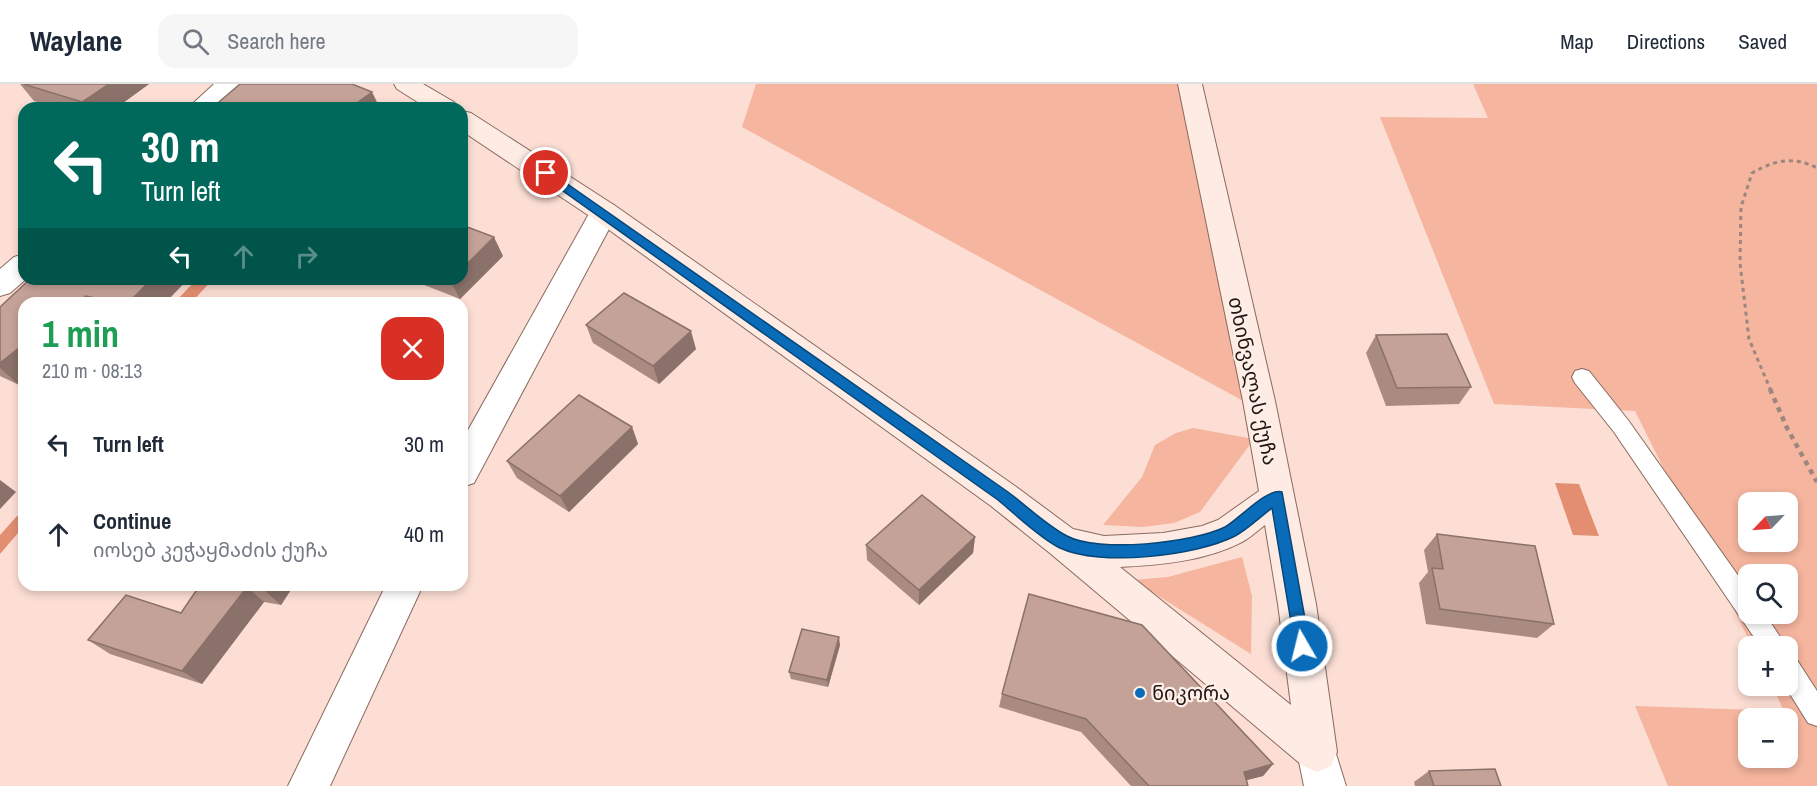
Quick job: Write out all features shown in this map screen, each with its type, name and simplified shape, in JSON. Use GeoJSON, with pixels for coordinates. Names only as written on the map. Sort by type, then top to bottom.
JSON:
{"type":"FeatureCollection","features":[{"type":"Feature","properties":{"kind":"street"},"geometry":{"type":"LineString","coordinates":[[208,102],[229,84]]}},
{"type":"Feature","properties":{"kind":"street"},"geometry":{"type":"LineString","coordinates":[[406,84],[435,102]]}},
{"type":"Feature","properties":{"kind":"street","name":"თხინვალას ქუჩა"},"geometry":{"type":"LineString","coordinates":[[1190,84],[1259,401],[1297,604],[1321,769]]}},
{"type":"Feature","properties":{"kind":"street"},"geometry":{"type":"LineString","coordinates":[[468,123],[604,212],[1003,496],[1064,543],[1321,769]]}},
{"type":"Feature","properties":{"kind":"street"},"geometry":{"type":"LineString","coordinates":[[468,462],[604,212]]}},
{"type":"Feature","properties":{"kind":"street"},"geometry":{"type":"LineString","coordinates":[[0,285],[18,269]]}},
{"type":"Feature","properties":{"kind":"street"},"geometry":{"type":"LineString","coordinates":[[1064,543],[1104,552],[1163,549],[1202,541],[1230,531],[1277,497]]}},
{"type":"Feature","properties":{"kind":"street"},"geometry":{"type":"LineString","coordinates":[[309,786],[402,591]]}},
{"type":"Feature","properties":{"kind":"lane"},"geometry":{"type":"LineString","coordinates":[[1582,377],[1621,426],[1738,595]]}},
{"type":"Feature","properties":{"kind":"lane"},"geometry":{"type":"LineString","coordinates":[[1798,684],[1817,714]]}},
{"type":"Feature","properties":{"kind":"path"},"geometry":{"type":"LineString","coordinates":[[1817,168],[1806,162],[1776,159],[1752,173],[1741,207],[1740,263],[1749,339],[1787,428],[1817,482]]}},
{"type":"Feature","properties":{"kind":"shaded area"},"geometry":{"type":"Polygon","coordinates":[[[756,84],[1187,84],[1247,403],[742,127],[756,84]]]}},
{"type":"Feature","properties":{"kind":"shaded area"},"geometry":{"type":"Polygon","coordinates":[[[1473,84],[1817,84],[1817,786],[1668,786],[1635,706],[1738,709],[1738,768],[1798,768],[1798,708],[1783,708],[1777,696],[1798,696],[1798,636],[1747,636],[1741,624],[1798,624],[1798,564],[1738,564],[1738,618],[1635,411],[1494,404],[1380,117],[1488,118],[1473,84]]]}},
{"type":"Feature","properties":{"kind":"shaded area"},"geometry":{"type":"Polygon","coordinates":[[[191,285],[208,285],[196,297],[180,297],[191,285]]]}},
{"type":"Feature","properties":{"kind":"shaded area"},"geometry":{"type":"Polygon","coordinates":[[[1193,428],[1254,439],[1200,512],[1174,523],[1143,527],[1103,525],[1142,477],[1155,445],[1176,433],[1193,428]]]}},
{"type":"Feature","properties":{"kind":"shaded area"},"geometry":{"type":"Polygon","coordinates":[[[1555,483],[1579,484],[1599,536],[1573,535],[1555,483]]]}},
{"type":"Feature","properties":{"kind":"shaded area"},"geometry":{"type":"Polygon","coordinates":[[[18,516],[18,533],[0,554],[0,535],[18,516]]]}},
{"type":"Feature","properties":{"kind":"shaded area"},"geometry":{"type":"Polygon","coordinates":[[[1242,557],[1252,596],[1251,654],[1133,580],[1168,577],[1242,557]]]}},
{"type":"Feature","properties":{"kind":"building"},"geometry":{"type":"Polygon","coordinates":[[[23,84],[109,84],[82,102],[23,84]]]}},
{"type":"Feature","properties":{"kind":"building"},"geometry":{"type":"Polygon","coordinates":[[[240,84],[352,84],[372,92],[358,102],[219,102],[240,84]]]}},
{"type":"Feature","properties":{"kind":"building"},"geometry":{"type":"Polygon","coordinates":[[[468,227],[494,237],[468,263],[468,227]]]}},
{"type":"Feature","properties":{"kind":"building"},"geometry":{"type":"Polygon","coordinates":[[[24,285],[146,285],[134,297],[18,297],[18,349],[0,363],[0,307],[24,285]]]}},
{"type":"Feature","properties":{"kind":"building"},"geometry":{"type":"Polygon","coordinates":[[[624,293],[691,331],[653,366],[586,325],[624,293]]]}},
{"type":"Feature","properties":{"kind":"building"},"geometry":{"type":"Polygon","coordinates":[[[1447,334],[1471,387],[1397,388],[1376,335],[1447,334]]]}},
{"type":"Feature","properties":{"kind":"building"},"geometry":{"type":"Polygon","coordinates":[[[579,395],[632,427],[560,496],[507,461],[579,395]]]}},
{"type":"Feature","properties":{"kind":"building"},"geometry":{"type":"Polygon","coordinates":[[[922,495],[975,537],[919,590],[866,545],[922,495]]]}},
{"type":"Feature","properties":{"kind":"building"},"geometry":{"type":"Polygon","coordinates":[[[1437,534],[1535,546],[1554,624],[1440,609],[1432,568],[1443,569],[1437,534]]]}},
{"type":"Feature","properties":{"kind":"building"},"geometry":{"type":"Polygon","coordinates":[[[196,591],[244,591],[182,671],[88,640],[126,595],[181,613],[196,591]]]}},
{"type":"Feature","properties":{"kind":"building"},"geometry":{"type":"Polygon","coordinates":[[[1029,594],[1142,625],[1273,764],[1244,772],[1248,786],[1149,786],[1086,719],[1002,694],[1029,594]]]}},
{"type":"Feature","properties":{"kind":"building"},"geometry":{"type":"Polygon","coordinates":[[[802,629],[839,637],[827,680],[789,672],[802,629]]]}},
{"type":"Feature","properties":{"kind":"building"},"geometry":{"type":"Polygon","coordinates":[[[1495,769],[1501,786],[1434,786],[1429,771],[1495,769]]]}},
{"type":"Feature","properties":{"kind":"place","name":"ნიკორა"},"geometry":{"type":"Point","coordinates":[1140,693]}},
{"type":"Feature","properties":{"kind":"route"},"geometry":{"type":"LineString","coordinates":[[546,173],[1003,496],[1064,543],[1104,552],[1163,549],[1202,541],[1230,531],[1277,497],[1297,604],[1302,646]]}}]}
